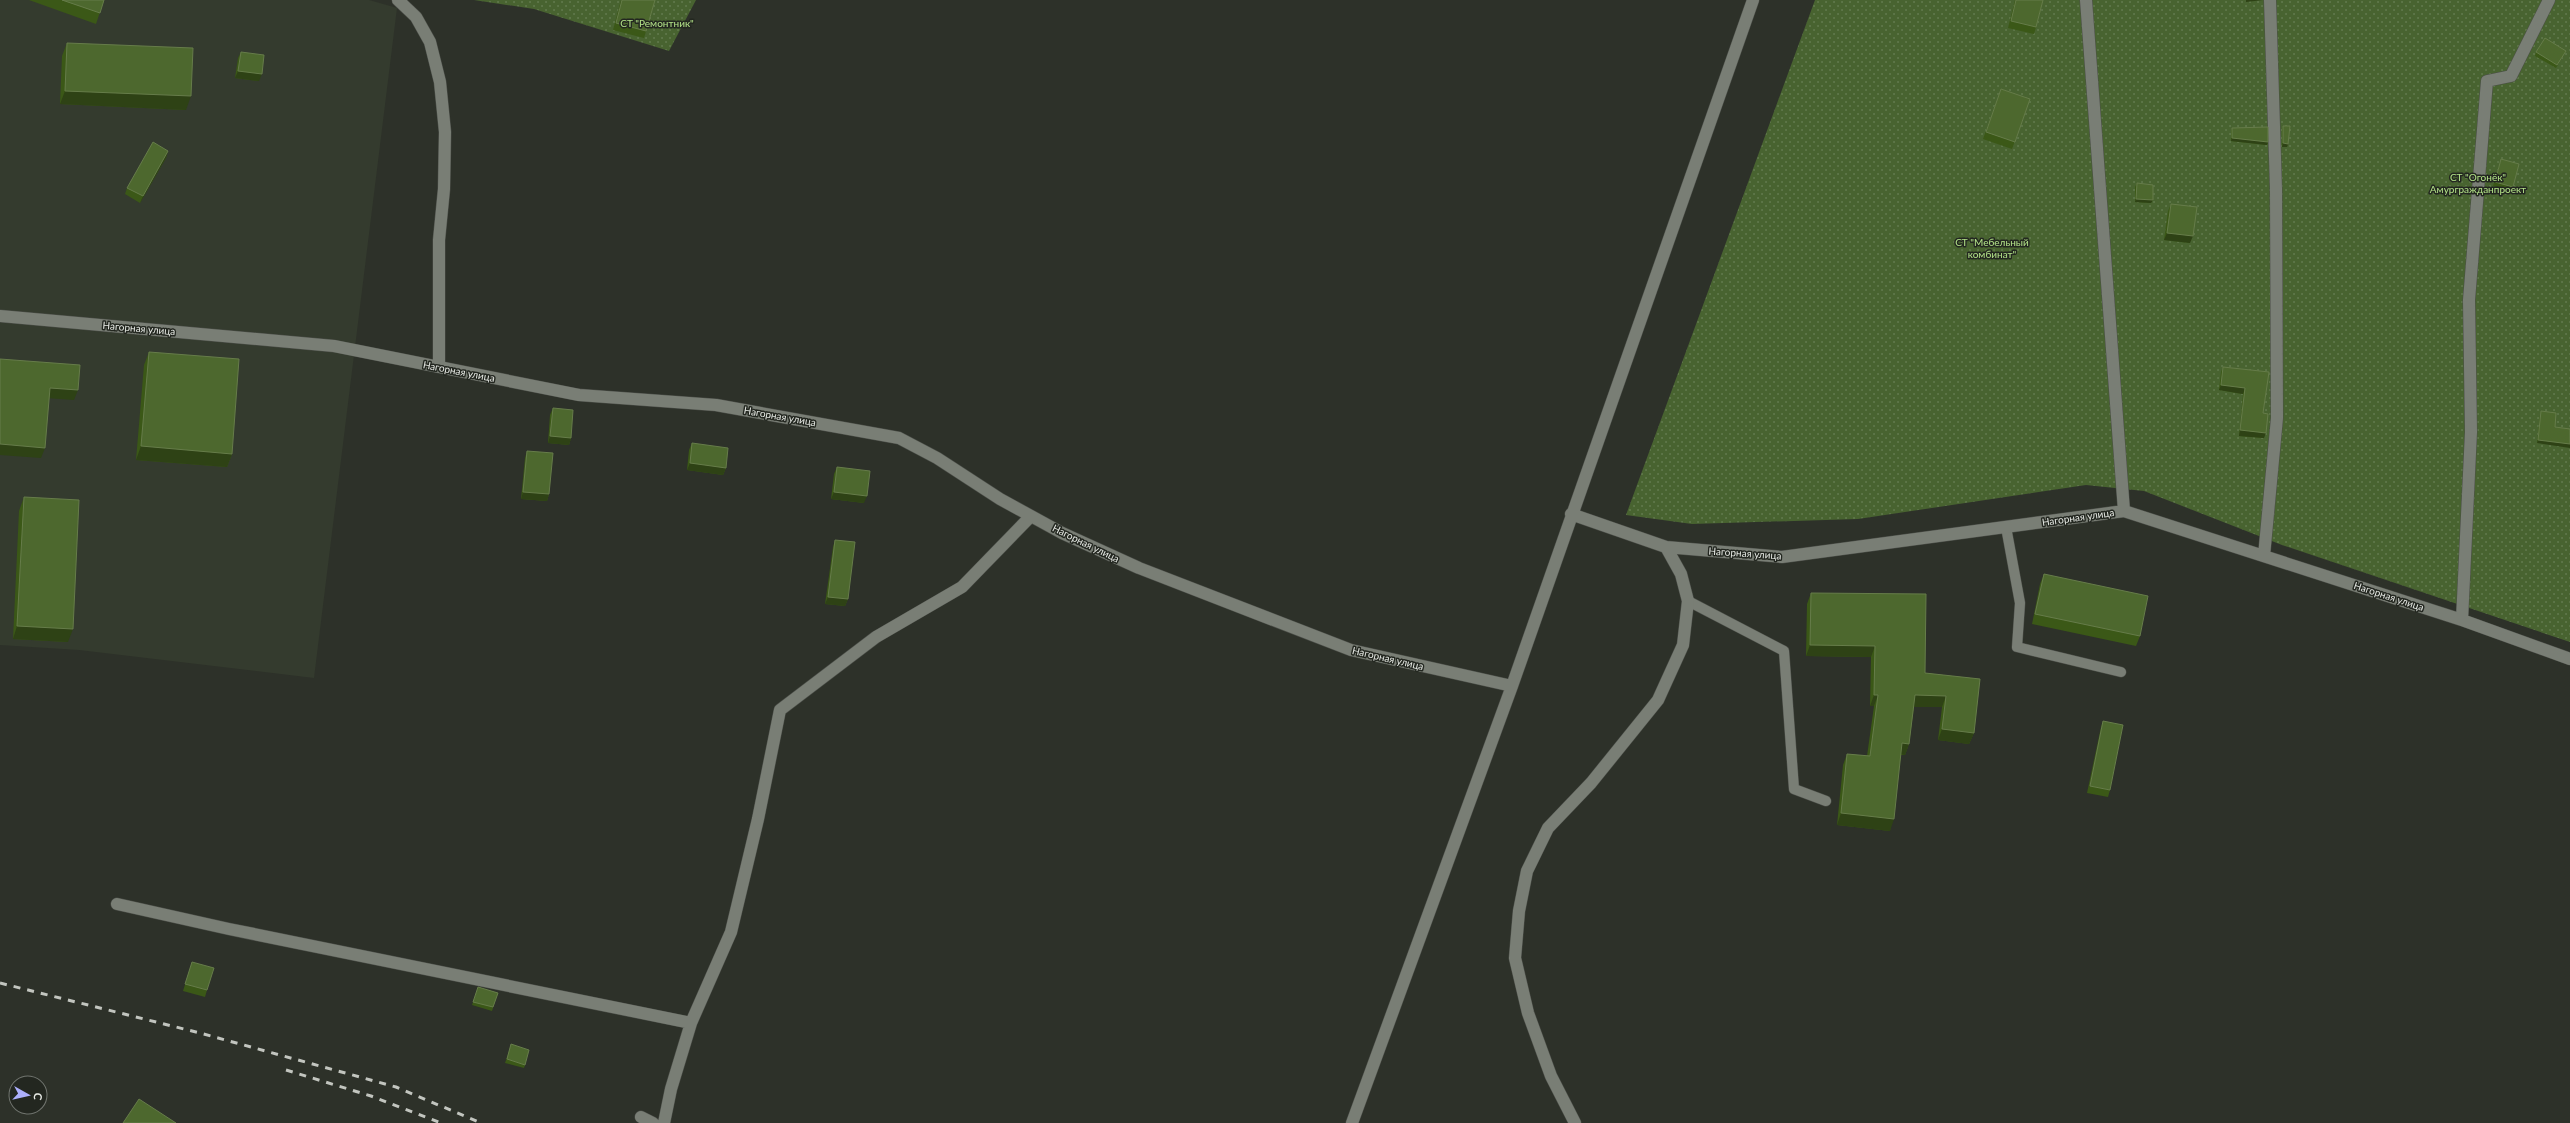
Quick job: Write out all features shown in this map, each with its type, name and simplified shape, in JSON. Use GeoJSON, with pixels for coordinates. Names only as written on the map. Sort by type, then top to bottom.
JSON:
{"type":"FeatureCollection","features":[{"type":"Feature","properties":{"kind":"street"},"geometry":{"type":"LineString","coordinates":[[398,0],[416,18],[430,42],[440,82],[444,132],[444,189],[439,240],[439,367]]}},
{"type":"Feature","properties":{"kind":"street"},"geometry":{"type":"LineString","coordinates":[[1352,1123],[1512,686],[1571,514],[1753,0]]}},
{"type":"Feature","properties":{"kind":"street"},"geometry":{"type":"LineString","coordinates":[[2086,0],[2124,511]]}},
{"type":"Feature","properties":{"kind":"street"},"geometry":{"type":"LineString","coordinates":[[2264,556],[2277,418],[2276,189],[2270,0]]}},
{"type":"Feature","properties":{"kind":"street"},"geometry":{"type":"LineString","coordinates":[[2462,620],[2471,432],[2469,300],[2487,81],[2512,76],[2549,0]]}},
{"type":"Feature","properties":{"kind":"street","name":"Нагорная улица"},"geometry":{"type":"LineString","coordinates":[[0,316],[334,346],[579,395],[716,405],[898,438],[937,458],[962,476],[1031,516],[1139,568],[1352,650],[1512,686]]}},
{"type":"Feature","properties":{"kind":"street","name":"Нагорная улица"},"geometry":{"type":"LineString","coordinates":[[1571,514],[1666,547],[1782,556],[2124,511],[2462,620],[2570,659]]}},
{"type":"Feature","properties":{"kind":"street"},"geometry":{"type":"LineString","coordinates":[[664,1123],[671,1089],[692,1023],[731,932],[758,819],[780,710],[876,637],[962,587],[1031,516]]}},
{"type":"Feature","properties":{"kind":"street"},"geometry":{"type":"LineString","coordinates":[[1575,1123],[1551,1076],[1528,1013],[1515,958],[1519,911],[1527,871],[1548,828],[1591,783],[1658,700],[1683,645],[1688,601],[1681,574],[1666,547]]}},
{"type":"Feature","properties":{"kind":"street"},"geometry":{"type":"LineString","coordinates":[[117,904],[229,929],[692,1023]]}},
{"type":"Feature","properties":{"kind":"street"},"geometry":{"type":"LineString","coordinates":[[641,1117],[653,1123]]}},
{"type":"Feature","properties":{"kind":"lane"},"geometry":{"type":"LineString","coordinates":[[2006,527],[2020,604],[2017,647],[2122,672]]}},
{"type":"Feature","properties":{"kind":"lane"},"geometry":{"type":"LineString","coordinates":[[1688,601],[1784,651],[1794,789],[1826,801]]}},
{"type":"Feature","properties":{"kind":"shaded area"},"geometry":{"type":"Polygon","coordinates":[[[0,0],[369,0],[397,8],[314,678],[79,650],[0,645],[0,0]]]}},
{"type":"Feature","properties":{"kind":"green space","name":"СТ \"Ремонтник\""},"geometry":{"type":"Polygon","coordinates":[[[474,0],[696,0],[669,51],[534,9],[474,0]]]}},
{"type":"Feature","properties":{"kind":"green space","name":"СТ \"Мебельный комбинат\""},"geometry":{"type":"Polygon","coordinates":[[[1815,0],[2570,0],[2570,642],[2282,545],[2144,491],[2086,485],[1858,519],[1692,524],[1626,515],[1815,0]]]}},
{"type":"Feature","properties":{"kind":"building"},"geometry":{"type":"Polygon","coordinates":[[[62,0],[104,0],[100,13],[62,0]]]}},
{"type":"Feature","properties":{"kind":"building"},"geometry":{"type":"Polygon","coordinates":[[[622,0],[655,0],[646,31],[616,23],[622,0]]]}},
{"type":"Feature","properties":{"kind":"building"},"geometry":{"type":"Polygon","coordinates":[[[2016,0],[2043,0],[2036,27],[2011,21],[2016,0]]]}},
{"type":"Feature","properties":{"kind":"building"},"geometry":{"type":"Polygon","coordinates":[[[2545,38],[2566,51],[2557,65],[2536,52],[2545,38]]]}},
{"type":"Feature","properties":{"kind":"building"},"geometry":{"type":"Polygon","coordinates":[[[67,43],[193,48],[191,96],[65,91],[67,43]]]}},
{"type":"Feature","properties":{"kind":"building"},"geometry":{"type":"Polygon","coordinates":[[[241,52],[264,55],[262,74],[238,71],[241,52]]]}},
{"type":"Feature","properties":{"kind":"building"},"geometry":{"type":"Polygon","coordinates":[[[2001,89],[2030,99],[2015,142],[1986,132],[2001,89]]]}},
{"type":"Feature","properties":{"kind":"building"},"geometry":{"type":"Polygon","coordinates":[[[2283,126],[2290,126],[2288,144],[2283,143],[2283,126]]]}},
{"type":"Feature","properties":{"kind":"building"},"geometry":{"type":"Polygon","coordinates":[[[2268,127],[2268,142],[2232,138],[2232,128],[2268,127]]]}},
{"type":"Feature","properties":{"kind":"building"},"geometry":{"type":"Polygon","coordinates":[[[153,142],[168,151],[143,196],[127,188],[153,142]]]}},
{"type":"Feature","properties":{"kind":"building"},"geometry":{"type":"Polygon","coordinates":[[[2501,159],[2519,164],[2513,187],[2495,182],[2501,159]]]}},
{"type":"Feature","properties":{"kind":"building"},"geometry":{"type":"Polygon","coordinates":[[[2137,183],[2153,185],[2153,200],[2136,199],[2137,183]]]}},
{"type":"Feature","properties":{"kind":"building"},"geometry":{"type":"Polygon","coordinates":[[[2171,204],[2197,207],[2193,236],[2167,233],[2171,204]]]}},
{"type":"Feature","properties":{"kind":"building"},"geometry":{"type":"Polygon","coordinates":[[[149,352],[239,359],[232,454],[141,446],[149,352]]]}},
{"type":"Feature","properties":{"kind":"building"},"geometry":{"type":"Polygon","coordinates":[[[0,359],[80,365],[78,390],[50,388],[45,448],[0,444],[0,359]]]}},
{"type":"Feature","properties":{"kind":"building"},"geometry":{"type":"Polygon","coordinates":[[[2223,367],[2269,372],[2263,413],[2268,414],[2266,433],[2240,430],[2245,388],[2221,385],[2223,367]]]}},
{"type":"Feature","properties":{"kind":"building"},"geometry":{"type":"Polygon","coordinates":[[[553,408],[573,410],[571,438],[550,436],[553,408]]]}},
{"type":"Feature","properties":{"kind":"building"},"geometry":{"type":"Polygon","coordinates":[[[2541,411],[2556,413],[2555,427],[2570,429],[2570,444],[2538,440],[2541,411]]]}},
{"type":"Feature","properties":{"kind":"building"},"geometry":{"type":"Polygon","coordinates":[[[692,443],[728,448],[726,468],[690,463],[692,443]]]}},
{"type":"Feature","properties":{"kind":"building"},"geometry":{"type":"Polygon","coordinates":[[[527,451],[553,453],[549,494],[523,492],[527,451]]]}},
{"type":"Feature","properties":{"kind":"building"},"geometry":{"type":"Polygon","coordinates":[[[837,467],[870,471],[867,496],[834,492],[837,467]]]}},
{"type":"Feature","properties":{"kind":"building"},"geometry":{"type":"Polygon","coordinates":[[[24,497],[79,500],[73,629],[17,626],[24,497]]]}},
{"type":"Feature","properties":{"kind":"building"},"geometry":{"type":"Polygon","coordinates":[[[835,540],[855,542],[848,599],[828,597],[835,540]]]}},
{"type":"Feature","properties":{"kind":"building"},"geometry":{"type":"Polygon","coordinates":[[[2044,574],[2148,596],[2140,636],[2035,614],[2044,574]]]}},
{"type":"Feature","properties":{"kind":"building"},"geometry":{"type":"Polygon","coordinates":[[[1811,593],[1926,594],[1925,673],[1980,679],[1974,733],[1942,729],[1946,696],[1915,695],[1909,744],[1902,743],[1894,819],[1841,813],[1847,754],[1870,756],[1878,695],[1874,695],[1875,646],[1810,645],[1811,593]]]}},
{"type":"Feature","properties":{"kind":"building"},"geometry":{"type":"Polygon","coordinates":[[[2103,721],[2123,725],[2110,790],[2090,786],[2103,721]]]}},
{"type":"Feature","properties":{"kind":"building"},"geometry":{"type":"Polygon","coordinates":[[[192,962],[214,968],[207,990],[185,984],[192,962]]]}},
{"type":"Feature","properties":{"kind":"building"},"geometry":{"type":"Polygon","coordinates":[[[478,987],[498,993],[493,1007],[473,1002],[478,987]]]}},
{"type":"Feature","properties":{"kind":"building"},"geometry":{"type":"Polygon","coordinates":[[[511,1044],[529,1050],[525,1065],[507,1059],[511,1044]]]}},
{"type":"Feature","properties":{"kind":"building"},"geometry":{"type":"Polygon","coordinates":[[[139,1099],[176,1123],[123,1123],[139,1099]]]}},
{"type":"Feature","properties":{"kind":"railway"},"geometry":{"type":"LineString","coordinates":[[0,983],[200,1033],[396,1087],[481,1123]]}},
{"type":"Feature","properties":{"kind":"railway"},"geometry":{"type":"LineString","coordinates":[[286,1070],[371,1096],[441,1123]]}},
{"type":"Feature","properties":{"kind":"park label","name":"СТ \"Огонёк\" Амургражданпроект"},"geometry":{"type":"Point","coordinates":[2478,182]}}]}
